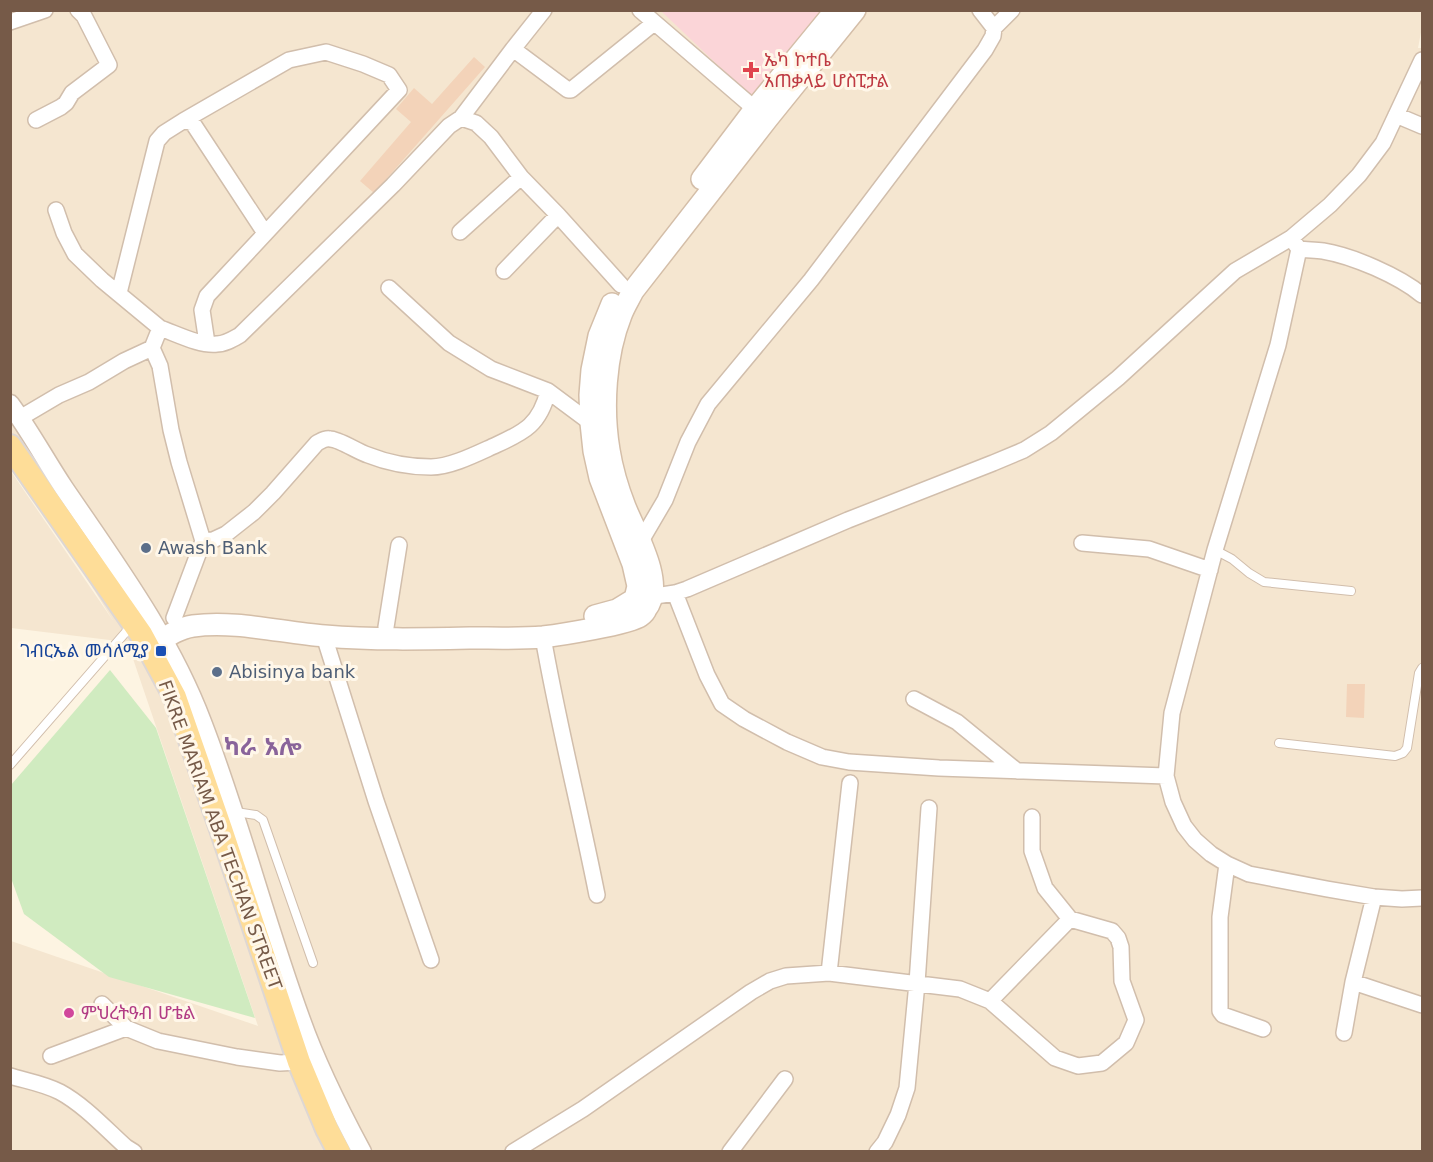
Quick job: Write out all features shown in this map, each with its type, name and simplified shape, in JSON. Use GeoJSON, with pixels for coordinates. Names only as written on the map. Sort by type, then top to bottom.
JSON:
{"type":"FeatureCollection","features":[{"type":"Feature","properties":{"kind":"main road"},"geometry":{"type":"LineString","coordinates":[[153,632],[189,614],[207,613],[319,624],[386,627],[540,624],[568,621],[617,610],[643,598],[652,584],[648,559],[625,506],[614,473],[608,440],[607,372],[620,317],[633,291],[836,10]]}},
{"type":"Feature","properties":{"kind":"main road"},"geometry":{"type":"LineString","coordinates":[[153,632],[210,625],[389,640],[543,637],[616,624],[639,617],[648,608],[600,478],[594,451],[590,395],[599,336],[621,285],[761,114],[855,10]]}},
{"type":"Feature","properties":{"kind":"main road","name":"FIKRE MARIAM ABA TECHAN STREET"},"geometry":{"type":"LineString","coordinates":[[13,453],[153,632],[299,1062],[327,1130],[339,1152]]}},
{"type":"Feature","properties":{"kind":"street"},"geometry":{"type":"LineString","coordinates":[[10,22],[45,10]]}},
{"type":"Feature","properties":{"kind":"street"},"geometry":{"type":"LineString","coordinates":[[36,120],[66,104],[72,93],[109,65],[84,16],[78,10]]}},
{"type":"Feature","properties":{"kind":"street"},"geometry":{"type":"LineString","coordinates":[[56,210],[75,254],[94,273],[160,328],[188,339],[207,343],[217,344],[229,341],[240,335],[393,185],[449,126],[461,118],[544,10]]}},
{"type":"Feature","properties":{"kind":"street"},"geometry":{"type":"LineString","coordinates":[[640,10],[761,114]]}},
{"type":"Feature","properties":{"kind":"street"},"geometry":{"type":"LineString","coordinates":[[980,10],[994,28]]}},
{"type":"Feature","properties":{"kind":"street"},"geometry":{"type":"LineString","coordinates":[[641,541],[665,500],[688,442],[708,404],[811,280],[985,50],[993,36],[994,28],[1012,10]]}},
{"type":"Feature","properties":{"kind":"street"},"geometry":{"type":"LineString","coordinates":[[513,49],[571,90],[654,23]]}},
{"type":"Feature","properties":{"kind":"street"},"geometry":{"type":"LineString","coordinates":[[119,293],[157,141],[164,133],[289,60],[326,52],[389,75],[399,90],[207,296],[202,310],[207,343]]}},
{"type":"Feature","properties":{"kind":"street"},"geometry":{"type":"LineString","coordinates":[[643,598],[687,589],[848,519],[1024,450],[1052,433],[1118,378],[1235,271],[1295,244],[1359,175],[1383,143],[1422,60]]}},
{"type":"Feature","properties":{"kind":"street"},"geometry":{"type":"LineString","coordinates":[[1396,115],[1422,126]]}},
{"type":"Feature","properties":{"kind":"street"},"geometry":{"type":"LineString","coordinates":[[461,118],[476,123],[491,137],[521,177],[621,285]]}},
{"type":"Feature","properties":{"kind":"street"},"geometry":{"type":"LineString","coordinates":[[183,120],[192,122],[265,233]]}},
{"type":"Feature","properties":{"kind":"street"},"geometry":{"type":"LineString","coordinates":[[460,232],[521,177]]}},
{"type":"Feature","properties":{"kind":"street"},"geometry":{"type":"LineString","coordinates":[[504,271],[558,215]]}},
{"type":"Feature","properties":{"kind":"street"},"geometry":{"type":"LineString","coordinates":[[1295,244],[1368,265],[1411,286],[1422,295]]}},
{"type":"Feature","properties":{"kind":"street"},"geometry":{"type":"LineString","coordinates":[[1295,244],[1278,345],[1215,550],[1172,713],[1167,776],[1173,802],[1184,826],[1195,840],[1227,864],[1249,874],[1374,897],[1422,898]]}},
{"type":"Feature","properties":{"kind":"street"},"geometry":{"type":"LineString","coordinates":[[389,288],[449,343],[491,369],[548,392],[591,423]]}},
{"type":"Feature","properties":{"kind":"street"},"geometry":{"type":"LineString","coordinates":[[160,328],[152,348],[124,361],[89,382],[15,411],[124,575],[153,632],[184,680],[202,721],[234,812],[284,973],[302,1022],[338,1107],[362,1152]]}},
{"type":"Feature","properties":{"kind":"street"},"geometry":{"type":"LineString","coordinates":[[152,348],[160,366],[176,452],[203,541],[153,632]]}},
{"type":"Feature","properties":{"kind":"street"},"geometry":{"type":"LineString","coordinates":[[203,541],[213,540],[226,534],[254,512],[317,443],[331,438],[367,455],[389,462],[434,468],[453,463],[498,444],[528,428],[538,418],[545,405],[548,392]]}},
{"type":"Feature","properties":{"kind":"street"},"geometry":{"type":"LineString","coordinates":[[1082,543],[1149,549],[1210,570]]}},
{"type":"Feature","properties":{"kind":"street"},"geometry":{"type":"LineString","coordinates":[[386,627],[399,545]]}},
{"type":"Feature","properties":{"kind":"street"},"geometry":{"type":"LineString","coordinates":[[675,593],[707,675],[722,704],[744,719],[787,742],[822,757],[849,762],[939,768],[1167,776]]}},
{"type":"Feature","properties":{"kind":"street"},"geometry":{"type":"LineString","coordinates":[[324,636],[376,801],[431,960]]}},
{"type":"Feature","properties":{"kind":"street"},"geometry":{"type":"LineString","coordinates":[[543,637],[558,719],[597,895]]}},
{"type":"Feature","properties":{"kind":"street"},"geometry":{"type":"LineString","coordinates":[[914,699],[957,722],[1017,771]]}},
{"type":"Feature","properties":{"kind":"street"},"geometry":{"type":"LineString","coordinates":[[829,973],[850,783]]}},
{"type":"Feature","properties":{"kind":"street"},"geometry":{"type":"LineString","coordinates":[[878,1152],[898,1115],[907,1088],[929,808]]}},
{"type":"Feature","properties":{"kind":"street"},"geometry":{"type":"LineString","coordinates":[[513,1152],[583,1109],[751,992],[770,981],[786,976],[829,973],[960,989],[990,1001],[1055,1058],[1078,1066],[1102,1063],[1126,1043],[1136,1020],[1122,981],[1121,947],[1112,931],[1071,919],[1045,888],[1032,851],[1032,817]]}},
{"type":"Feature","properties":{"kind":"street"},"geometry":{"type":"LineString","coordinates":[[1227,864],[1220,917],[1220,1011],[1222,1015],[1263,1029]]}},
{"type":"Feature","properties":{"kind":"street"},"geometry":{"type":"LineString","coordinates":[[1344,1033],[1353,982],[1374,897]]}},
{"type":"Feature","properties":{"kind":"street"},"geometry":{"type":"LineString","coordinates":[[990,1001],[1071,919]]}},
{"type":"Feature","properties":{"kind":"street"},"geometry":{"type":"LineString","coordinates":[[1353,982],[1422,1005]]}},
{"type":"Feature","properties":{"kind":"street"},"geometry":{"type":"LineString","coordinates":[[102,1005],[126,1028],[158,1041],[280,1063],[299,1062]]}},
{"type":"Feature","properties":{"kind":"street"},"geometry":{"type":"LineString","coordinates":[[51,1056],[126,1028]]}},
{"type":"Feature","properties":{"kind":"street"},"geometry":{"type":"LineString","coordinates":[[10,1076],[61,1093],[79,1105],[134,1152]]}},
{"type":"Feature","properties":{"kind":"street"},"geometry":{"type":"LineString","coordinates":[[730,1152],[785,1079]]}},
{"type":"Feature","properties":{"kind":"lane"},"geometry":{"type":"LineString","coordinates":[[1215,550],[1264,582],[1351,591]]}},
{"type":"Feature","properties":{"kind":"lane"},"geometry":{"type":"LineString","coordinates":[[10,765],[153,632]]}},
{"type":"Feature","properties":{"kind":"lane"},"geometry":{"type":"LineString","coordinates":[[1279,742],[1395,756],[1403,753],[1407,748],[1419,673],[1422,668]]}},
{"type":"Feature","properties":{"kind":"lane"},"geometry":{"type":"LineString","coordinates":[[234,812],[256,814],[263,820],[313,963]]}},
{"type":"Feature","properties":{"kind":"shaded area"},"geometry":{"type":"Polygon","coordinates":[[[11,11],[1422,11],[1418,48],[1422,48],[1422,1151],[11,1151],[11,941],[258,1026],[126,642],[11,628],[10,470],[114,622],[11,457],[11,11]]]}},
{"type":"Feature","properties":{"kind":"shaded area","name":"ኤካ ኮተቤ አጠቃላይ ሆስፒታል"},"geometry":{"type":"Polygon","coordinates":[[[661,11],[826,11],[757,98],[743,89],[661,11]]]}},
{"type":"Feature","properties":{"kind":"green space"},"geometry":{"type":"Polygon","coordinates":[[[110,670],[156,728],[255,1018],[109,977],[24,914],[11,878],[11,785],[110,670]]]}},
{"type":"Feature","properties":{"kind":"building"},"geometry":{"type":"Polygon","coordinates":[[[474,57],[485,67],[374,193],[360,181],[411,122],[396,109],[414,88],[432,104],[474,57]]]}},
{"type":"Feature","properties":{"kind":"building"},"geometry":{"type":"Polygon","coordinates":[[[1347,684],[1365,684],[1364,718],[1346,717],[1347,684]]]}},
{"type":"Feature","properties":{"kind":"place","name":"ኤካ ኮተቤ አጠቃላይ ሆስፒታል"},"geometry":{"type":"Point","coordinates":[751,70]}},
{"type":"Feature","properties":{"kind":"place","name":"Awash Bank"},"geometry":{"type":"Point","coordinates":[146,548]}},
{"type":"Feature","properties":{"kind":"place","name":"ገብርኤል መሳለሚያ"},"geometry":{"type":"Point","coordinates":[161,651]}},
{"type":"Feature","properties":{"kind":"place","name":"Abisinya bank"},"geometry":{"type":"Point","coordinates":[217,672]}},
{"type":"Feature","properties":{"kind":"place","name":"ምህረትዓብ ሆቴል"},"geometry":{"type":"Point","coordinates":[69,1013]}},
{"type":"Feature","properties":{"kind":"district","name":"ካራ አሎ"},"geometry":{"type":"Point","coordinates":[263,747]}}]}
